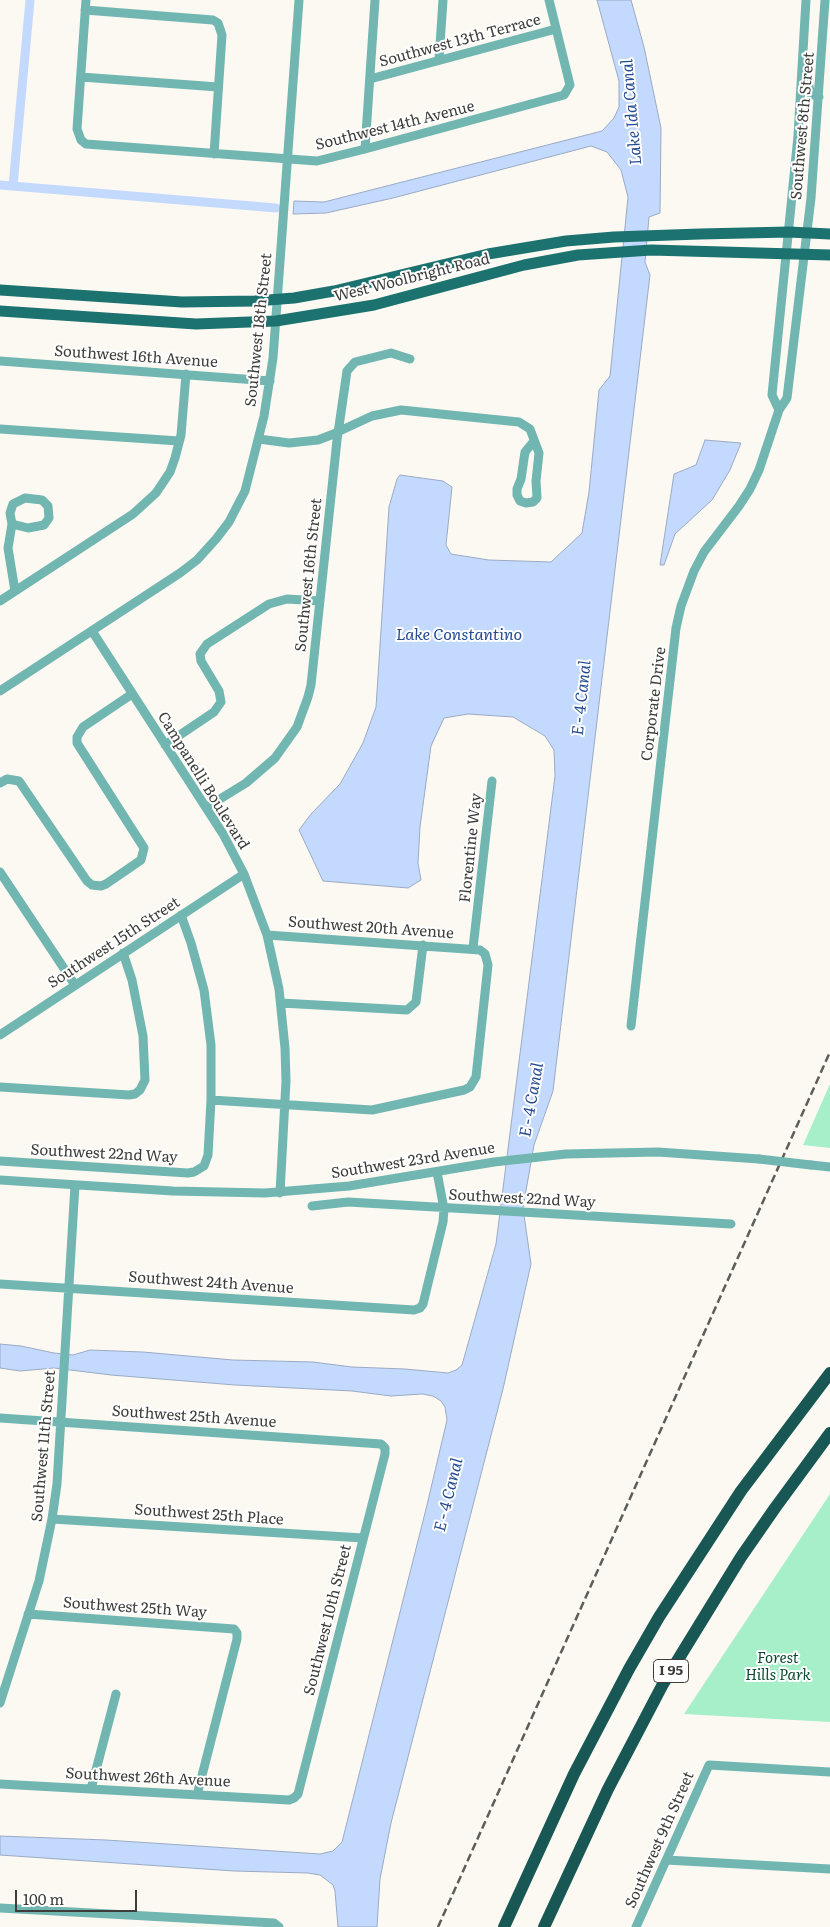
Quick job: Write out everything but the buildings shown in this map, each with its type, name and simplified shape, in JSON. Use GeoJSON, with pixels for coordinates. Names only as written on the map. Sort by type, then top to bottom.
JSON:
{"type":"FeatureCollection","features":[{"type":"Feature","properties":{"kind":"highway","name":"I 95"},"geometry":{"type":"LineString","coordinates":[[504,1927],[574,1774],[654,1625],[737,1497],[830,1373]]}},
{"type":"Feature","properties":{"kind":"highway","name":"I 95"},"geometry":{"type":"LineString","coordinates":[[544,1927],[608,1789],[667,1677],[752,1540],[830,1433]]}},
{"type":"Feature","properties":{"kind":"main road","name":"West Woolbright Road"},"geometry":{"type":"LineString","coordinates":[[0,290],[182,302],[278,300],[334,292],[488,254],[566,241],[633,236],[789,232],[830,234]]}},
{"type":"Feature","properties":{"kind":"main road","name":"West Woolbright Road"},"geometry":{"type":"LineString","coordinates":[[0,311],[196,324],[276,321],[374,305],[524,266],[578,255],[651,250],[830,255]]}},
{"type":"Feature","properties":{"kind":"street"},"geometry":{"type":"LineString","coordinates":[[86,0],[81,77],[218,87]]}},
{"type":"Feature","properties":{"kind":"street","name":"Southwest 18th Street"},"geometry":{"type":"LineString","coordinates":[[1,689],[92,631],[197,560],[228,522],[244,491],[259,439],[270,381],[278,300],[299,0]]}},
{"type":"Feature","properties":{"kind":"street"},"geometry":{"type":"LineString","coordinates":[[365,150],[375,0]]}},
{"type":"Feature","properties":{"kind":"street"},"geometry":{"type":"LineString","coordinates":[[439,60],[443,0]]}},
{"type":"Feature","properties":{"kind":"street"},"geometry":{"type":"LineString","coordinates":[[549,0],[556,29]]}},
{"type":"Feature","properties":{"kind":"street","name":"Southwest 8th Street"},"geometry":{"type":"LineString","coordinates":[[788,254],[798,136],[806,0]]}},
{"type":"Feature","properties":{"kind":"street","name":"Southwest 8th Street"},"geometry":{"type":"LineString","coordinates":[[804,254],[819,98],[825,0]]}},
{"type":"Feature","properties":{"kind":"street"},"geometry":{"type":"LineString","coordinates":[[85,10],[213,20],[221,29],[214,154]]}},
{"type":"Feature","properties":{"kind":"street","name":"Southwest 14th Avenue"},"geometry":{"type":"LineString","coordinates":[[81,77],[77,129],[81,140],[86,144],[324,160],[564,95],[570,85],[556,29]]}},
{"type":"Feature","properties":{"kind":"street","name":"Southwest 13th Terrace"},"geometry":{"type":"LineString","coordinates":[[370,79],[556,29]]}},
{"type":"Feature","properties":{"kind":"street"},"geometry":{"type":"LineString","coordinates":[[803,61],[811,94],[819,98]]}},
{"type":"Feature","properties":{"kind":"street"},"geometry":{"type":"LineString","coordinates":[[779,410],[772,395],[788,254]]}},
{"type":"Feature","properties":{"kind":"street","name":"Corporate Drive"},"geometry":{"type":"LineString","coordinates":[[631,1026],[676,628],[681,606],[694,571],[704,552],[750,489],[759,470],[779,410],[787,398],[804,254]]}},
{"type":"Feature","properties":{"kind":"street","name":"Southwest 16th Street"},"geometry":{"type":"LineString","coordinates":[[207,807],[262,771],[275,758],[297,727],[308,698],[311,685],[338,432],[346,376],[350,366],[355,362],[391,353],[410,359]]}},
{"type":"Feature","properties":{"kind":"street","name":"Southwest 16th Avenue"},"geometry":{"type":"LineString","coordinates":[[0,361],[270,381]]}},
{"type":"Feature","properties":{"kind":"street"},"geometry":{"type":"LineString","coordinates":[[0,601],[144,506],[156,493],[170,472],[180,441],[186,374]]}},
{"type":"Feature","properties":{"kind":"street"},"geometry":{"type":"LineString","coordinates":[[259,439],[274,442],[303,443],[318,440],[372,416],[387,412],[416,411],[519,422],[530,429],[539,453],[536,481],[537,498],[526,504],[520,501],[517,489],[521,479],[525,452],[534,441]]}},
{"type":"Feature","properties":{"kind":"street"},"geometry":{"type":"LineString","coordinates":[[0,429],[180,441]]}},
{"type":"Feature","properties":{"kind":"street"},"geometry":{"type":"LineString","coordinates":[[12,524],[28,528],[44,525],[49,518],[48,506],[42,500],[25,498],[13,504],[10,513],[12,524],[8,548],[15,591]]}},
{"type":"Feature","properties":{"kind":"street"},"geometry":{"type":"LineString","coordinates":[[165,745],[214,712],[221,702],[219,691],[201,660],[200,654],[207,644],[269,604],[287,599],[320,601]]}},
{"type":"Feature","properties":{"kind":"street","name":"Campanelli Boulevard"},"geometry":{"type":"LineString","coordinates":[[92,631],[207,807],[244,874],[266,935],[277,975],[286,1061],[280,1193]]}},
{"type":"Feature","properties":{"kind":"street"},"geometry":{"type":"LineString","coordinates":[[0,783],[7,778],[19,780],[87,881],[92,885],[101,886],[106,884],[141,860],[144,848],[77,743],[77,737],[83,727],[132,694]]}},
{"type":"Feature","properties":{"kind":"street","name":"Florentine Way"},"geometry":{"type":"LineString","coordinates":[[473,948],[492,780]]}},
{"type":"Feature","properties":{"kind":"street"},"geometry":{"type":"LineString","coordinates":[[0,872],[75,985]]}},
{"type":"Feature","properties":{"kind":"street","name":"Southwest 15th Street"},"geometry":{"type":"LineString","coordinates":[[0,1035],[244,874]]}},
{"type":"Feature","properties":{"kind":"street"},"geometry":{"type":"LineString","coordinates":[[181,915],[197,963],[209,1018],[212,1066],[211,1100],[372,1110],[470,1087],[476,1077],[488,965],[485,954],[473,948]]}},
{"type":"Feature","properties":{"kind":"street","name":"Southwest 20th Avenue"},"geometry":{"type":"LineString","coordinates":[[266,935],[473,948]]}},
{"type":"Feature","properties":{"kind":"street"},"geometry":{"type":"LineString","coordinates":[[281,1003],[407,1010],[416,1002],[423,945]]}},
{"type":"Feature","properties":{"kind":"street"},"geometry":{"type":"LineString","coordinates":[[0,1087],[129,1095],[138,1092],[143,1086],[144,1080],[143,1036],[132,980],[123,953]]}},
{"type":"Feature","properties":{"kind":"street","name":"Southwest 22nd Way"},"geometry":{"type":"LineString","coordinates":[[0,1161],[188,1173],[199,1170],[204,1166],[208,1155],[211,1100]]}},
{"type":"Feature","properties":{"kind":"street","name":"Southwest 23rd Avenue"},"geometry":{"type":"LineString","coordinates":[[0,1180],[213,1193],[280,1193],[349,1186],[494,1162],[589,1153],[658,1152],[830,1167]]}},
{"type":"Feature","properties":{"kind":"street"},"geometry":{"type":"LineString","coordinates":[[437,1172],[444,1209]]}},
{"type":"Feature","properties":{"kind":"street","name":"Southwest 11th Street"},"geometry":{"type":"LineString","coordinates":[[0,1703],[44,1558],[52,1519],[61,1422],[75,1185]]}},
{"type":"Feature","properties":{"kind":"street","name":"Southwest 22nd Way"},"geometry":{"type":"LineString","coordinates":[[312,1206],[348,1202],[731,1224]]}},
{"type":"Feature","properties":{"kind":"street","name":"Southwest 24th Avenue"},"geometry":{"type":"LineString","coordinates":[[0,1284],[414,1310],[420,1308],[423,1304],[442,1230],[444,1209]]}},
{"type":"Feature","properties":{"kind":"street","name":"Southwest 25th Avenue"},"geometry":{"type":"LineString","coordinates":[[0,1418],[381,1444],[385,1448]]}},
{"type":"Feature","properties":{"kind":"street","name":"Southwest 10th Street"},"geometry":{"type":"LineString","coordinates":[[294,1798],[298,1794],[385,1448]]}},
{"type":"Feature","properties":{"kind":"street","name":"Southwest 25th Place"},"geometry":{"type":"LineString","coordinates":[[52,1519],[363,1538]]}},
{"type":"Feature","properties":{"kind":"street","name":"Southwest 25th Way"},"geometry":{"type":"LineString","coordinates":[[28,1614],[234,1629],[237,1633],[237,1639],[198,1795]]}},
{"type":"Feature","properties":{"kind":"street"},"geometry":{"type":"LineString","coordinates":[[91,1789],[116,1694]]}},
{"type":"Feature","properties":{"kind":"street","name":"Southwest 9th Street"},"geometry":{"type":"LineString","coordinates":[[636,1927],[709,1765],[830,1772]]}},
{"type":"Feature","properties":{"kind":"street","name":"Southwest 26th Avenue"},"geometry":{"type":"LineString","coordinates":[[0,1784],[289,1800],[294,1798]]}},
{"type":"Feature","properties":{"kind":"street"},"geometry":{"type":"LineString","coordinates":[[666,1860],[830,1869]]}},
{"type":"Feature","properties":{"kind":"street"},"geometry":{"type":"LineString","coordinates":[[0,1908],[274,1923],[279,1927]]}},
{"type":"Feature","properties":{"kind":"green space"},"geometry":{"type":"Polygon","coordinates":[[[830,1084],[830,1148],[803,1145],[830,1084]]]}},
{"type":"Feature","properties":{"kind":"green space","name":"Forest Hills Park"},"geometry":{"type":"Polygon","coordinates":[[[830,1494],[830,1722],[684,1714],[830,1494]]]}},
{"type":"Feature","properties":{"kind":"water"},"geometry":{"type":"Polygon","coordinates":[[[597,0],[631,0],[644,47],[661,128],[660,213],[649,217],[645,262],[650,275],[553,1091],[534,1145],[523,1208],[531,1264],[503,1389],[391,1823],[380,1879],[377,1927],[338,1927],[333,1885],[320,1875],[0,1855],[0,1836],[106,1840],[320,1854],[333,1851],[342,1842],[447,1420],[445,1407],[441,1401],[433,1396],[422,1394],[391,1396],[352,1391],[235,1385],[111,1375],[54,1368],[20,1371],[0,1368],[0,1344],[73,1355],[90,1350],[143,1352],[233,1360],[313,1362],[352,1367],[448,1373],[462,1365],[496,1244],[555,776],[554,750],[545,736],[513,717],[468,714],[444,718],[431,746],[420,827],[418,863],[421,880],[408,888],[323,881],[299,830],[311,814],[340,784],[363,743],[376,707],[389,507],[397,479],[400,475],[443,481],[452,487],[446,545],[451,554],[489,560],[551,562],[582,533],[589,492],[599,390],[610,376],[628,197],[621,170],[607,152],[591,146],[393,198],[326,213],[293,214],[294,201],[324,202],[602,131],[614,118],[619,107],[619,81],[597,0]]]}},
{"type":"Feature","properties":{"kind":"water"},"geometry":{"type":"Polygon","coordinates":[[[705,440],[741,443],[730,470],[712,500],[675,534],[664,565],[660,565],[674,474],[696,465],[705,440]]]}},
{"type":"Feature","properties":{"kind":"waterway"},"geometry":{"type":"LineString","coordinates":[[13,186],[30,0]]}},
{"type":"Feature","properties":{"kind":"waterway"},"geometry":{"type":"LineString","coordinates":[[0,185],[276,208]]}},
{"type":"Feature","properties":{"kind":"railway"},"geometry":{"type":"LineString","coordinates":[[438,1927],[830,1052]]}},
{"type":"Feature","properties":{"kind":"water label","name":"Lake Ida Canal"},"geometry":{"type":"Point","coordinates":[632,112]}},
{"type":"Feature","properties":{"kind":"water label","name":"Lake Constantino"},"geometry":{"type":"Point","coordinates":[459,635]}},
{"type":"Feature","properties":{"kind":"water label","name":"E - 4 Canal"},"geometry":{"type":"Point","coordinates":[582,698]}},
{"type":"Feature","properties":{"kind":"water label","name":"E - 4 Canal"},"geometry":{"type":"Point","coordinates":[532,1100]}},
{"type":"Feature","properties":{"kind":"water label","name":"E - 4 Canal"},"geometry":{"type":"Point","coordinates":[449,1495]}}]}
